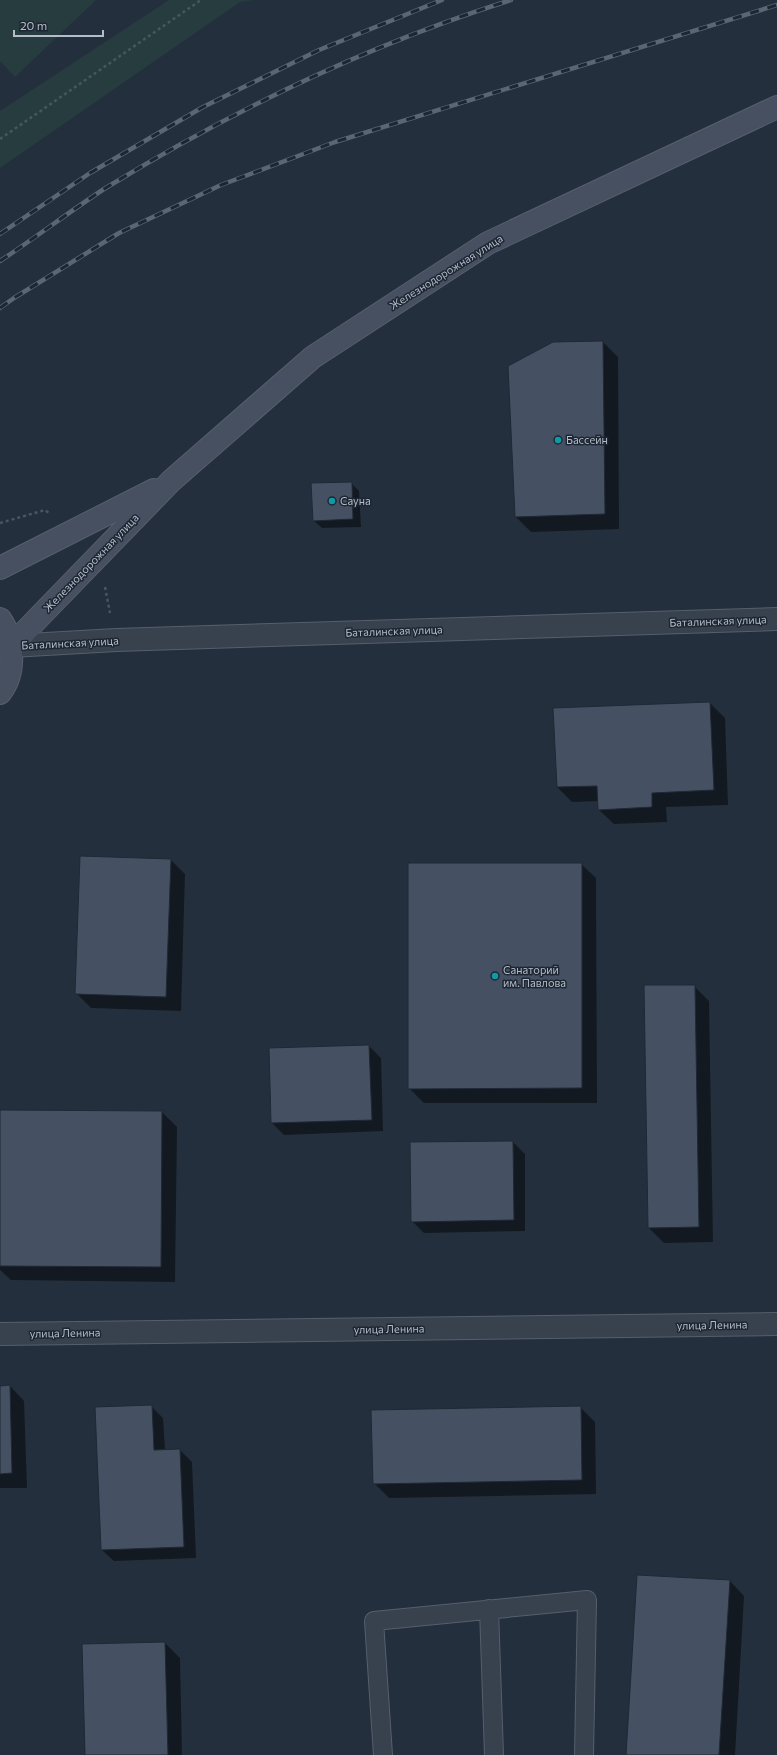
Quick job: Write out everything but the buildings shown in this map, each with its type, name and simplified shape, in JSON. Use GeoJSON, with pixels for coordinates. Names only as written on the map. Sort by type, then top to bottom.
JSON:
{"type":"FeatureCollection","features":[{"type":"Feature","properties":{"kind":"main road","name":"Железнодорожная улица"},"geometry":{"type":"LineString","coordinates":[[11,646],[171,481],[313,357],[488,243],[777,107]]}},
{"type":"Feature","properties":{"kind":"main road","name":"Железнодорожная улица"},"geometry":{"type":"LineString","coordinates":[[0,568],[171,481]]}},
{"type":"Feature","properties":{"kind":"main road"},"geometry":{"type":"LineString","coordinates":[[0,619],[5,626],[11,646],[11,669],[0,693]]}},
{"type":"Feature","properties":{"kind":"street","name":"Баталинская улица"},"geometry":{"type":"LineString","coordinates":[[11,646],[116,640],[777,619]]}},
{"type":"Feature","properties":{"kind":"street","name":"улица Ленина"},"geometry":{"type":"LineString","coordinates":[[0,1334],[777,1324]]}},
{"type":"Feature","properties":{"kind":"lane"},"geometry":{"type":"LineString","coordinates":[[383,1755],[374,1621],[587,1600],[584,1755]]}},
{"type":"Feature","properties":{"kind":"lane"},"geometry":{"type":"LineString","coordinates":[[490,1610],[494,1755]]}},
{"type":"Feature","properties":{"kind":"path"},"geometry":{"type":"LineString","coordinates":[[0,139],[201,0]]}},
{"type":"Feature","properties":{"kind":"green space"},"geometry":{"type":"Polygon","coordinates":[[[0,0],[96,0],[15,77],[0,61],[0,0]]]}},
{"type":"Feature","properties":{"kind":"green space"},"geometry":{"type":"Polygon","coordinates":[[[169,0],[254,0],[240,2],[0,168],[0,111],[169,0]]]}},
{"type":"Feature","properties":{"kind":"railway"},"geometry":{"type":"LineString","coordinates":[[0,234],[90,173],[203,107],[319,50],[442,0]]}},
{"type":"Feature","properties":{"kind":"railway"},"geometry":{"type":"LineString","coordinates":[[0,261],[104,189],[152,160],[251,107],[353,59],[458,18],[511,0]]}},
{"type":"Feature","properties":{"kind":"railway"},"geometry":{"type":"LineString","coordinates":[[0,308],[119,233],[221,185],[335,142],[777,5]]}},
{"type":"Feature","properties":{"kind":"place","name":"Бассейн"},"geometry":{"type":"Point","coordinates":[558,440]}},
{"type":"Feature","properties":{"kind":"place","name":"Сауна"},"geometry":{"type":"Point","coordinates":[332,501]}},
{"type":"Feature","properties":{"kind":"place","name":"Санаторий им. Павлова"},"geometry":{"type":"Point","coordinates":[495,976]}}]}
